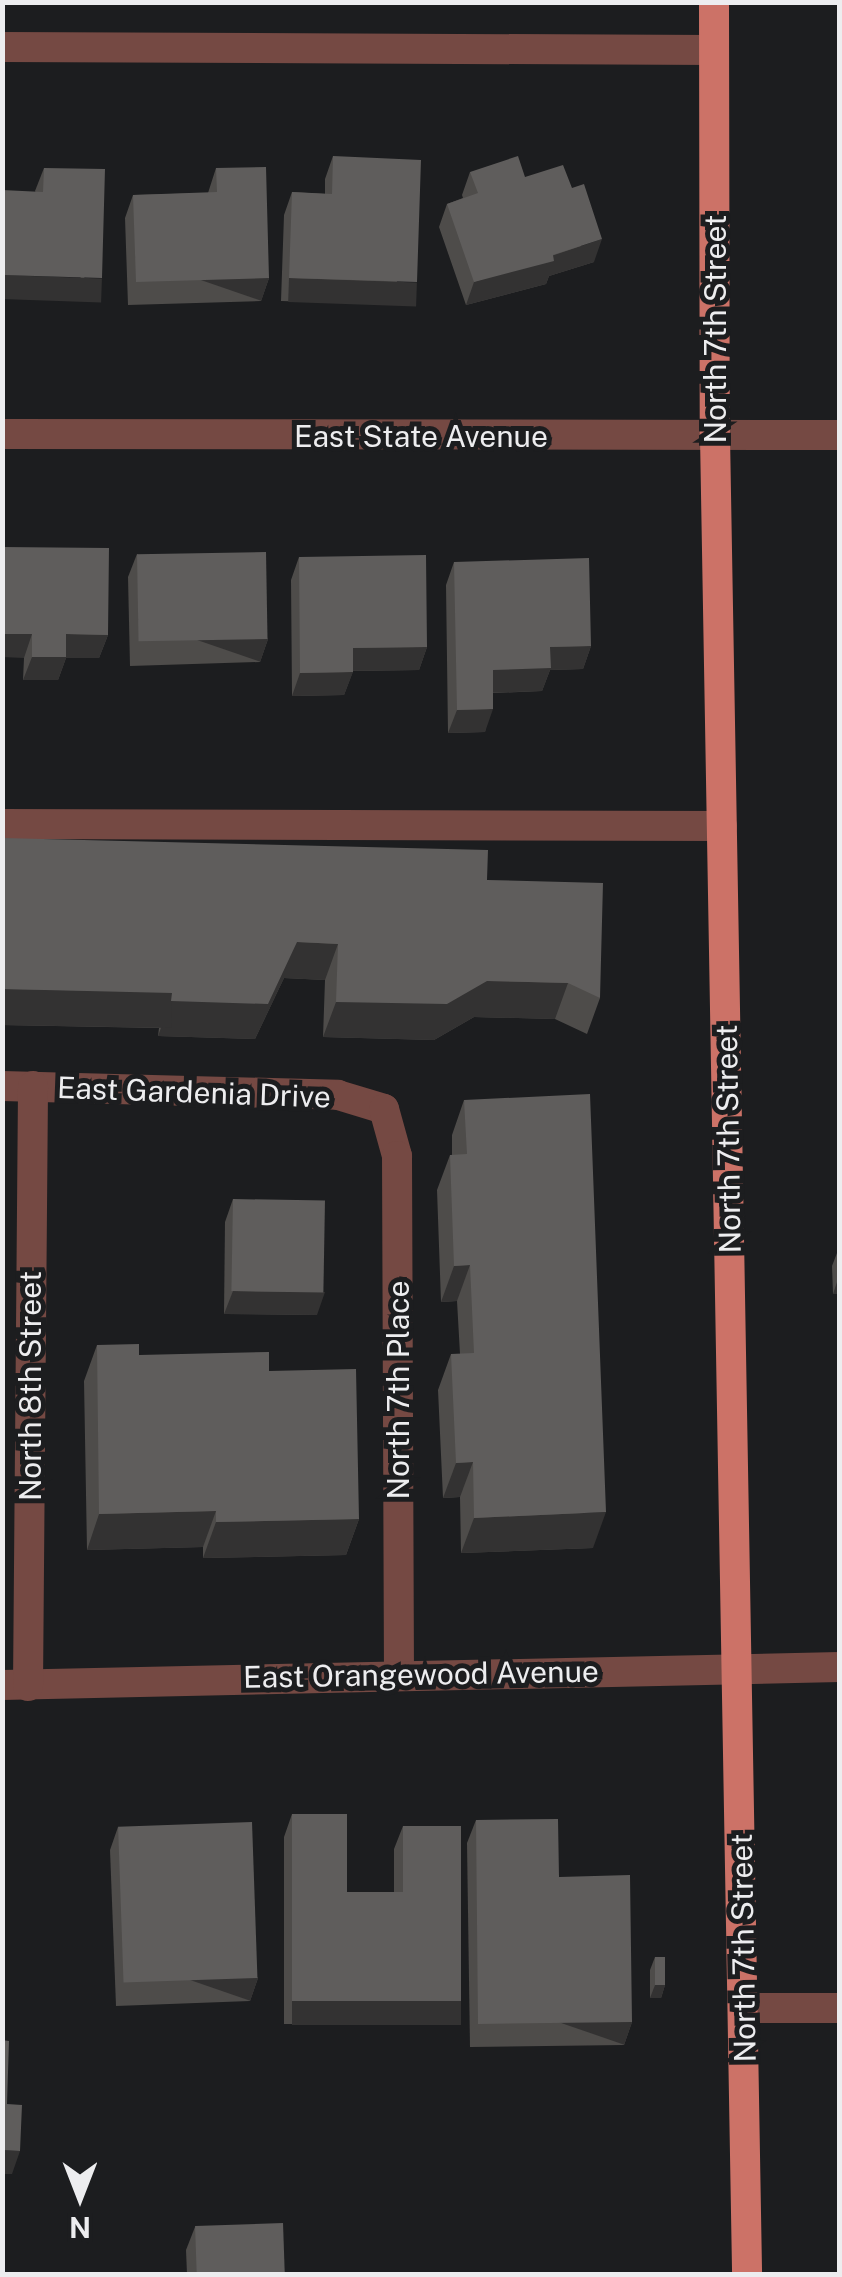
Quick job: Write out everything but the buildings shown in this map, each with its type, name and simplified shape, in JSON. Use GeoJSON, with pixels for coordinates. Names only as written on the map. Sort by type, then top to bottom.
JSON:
{"type":"FeatureCollection","features":[{"type":"Feature","properties":{"kind":"main road","name":"North 7th Street"},"geometry":{"type":"LineString","coordinates":[[714,2],[715,436],[747,2274]]}},
{"type":"Feature","properties":{"kind":"street"},"geometry":{"type":"LineString","coordinates":[[2,47],[714,50]]}},
{"type":"Feature","properties":{"kind":"street","name":"East State Avenue"},"geometry":{"type":"LineString","coordinates":[[2,434],[840,435]]}},
{"type":"Feature","properties":{"kind":"street"},"geometry":{"type":"LineString","coordinates":[[2,824],[722,826]]}},
{"type":"Feature","properties":{"kind":"street","name":"East Gardenia Drive"},"geometry":{"type":"LineString","coordinates":[[18,1086],[338,1095],[384,1110]]}},
{"type":"Feature","properties":{"kind":"street","name":"North 8th Street"},"geometry":{"type":"LineString","coordinates":[[16,1686],[18,1086]]}},
{"type":"Feature","properties":{"kind":"street","name":"North 7th Place"},"geometry":{"type":"LineString","coordinates":[[384,1110],[397,1156],[398,1673]]}},
{"type":"Feature","properties":{"kind":"street","name":"East Orangewood Avenue"},"geometry":{"type":"LineString","coordinates":[[16,1686],[398,1673],[840,1666]]}},
{"type":"Feature","properties":{"kind":"street"},"geometry":{"type":"LineString","coordinates":[[744,2008],[840,2008]]}}]}
